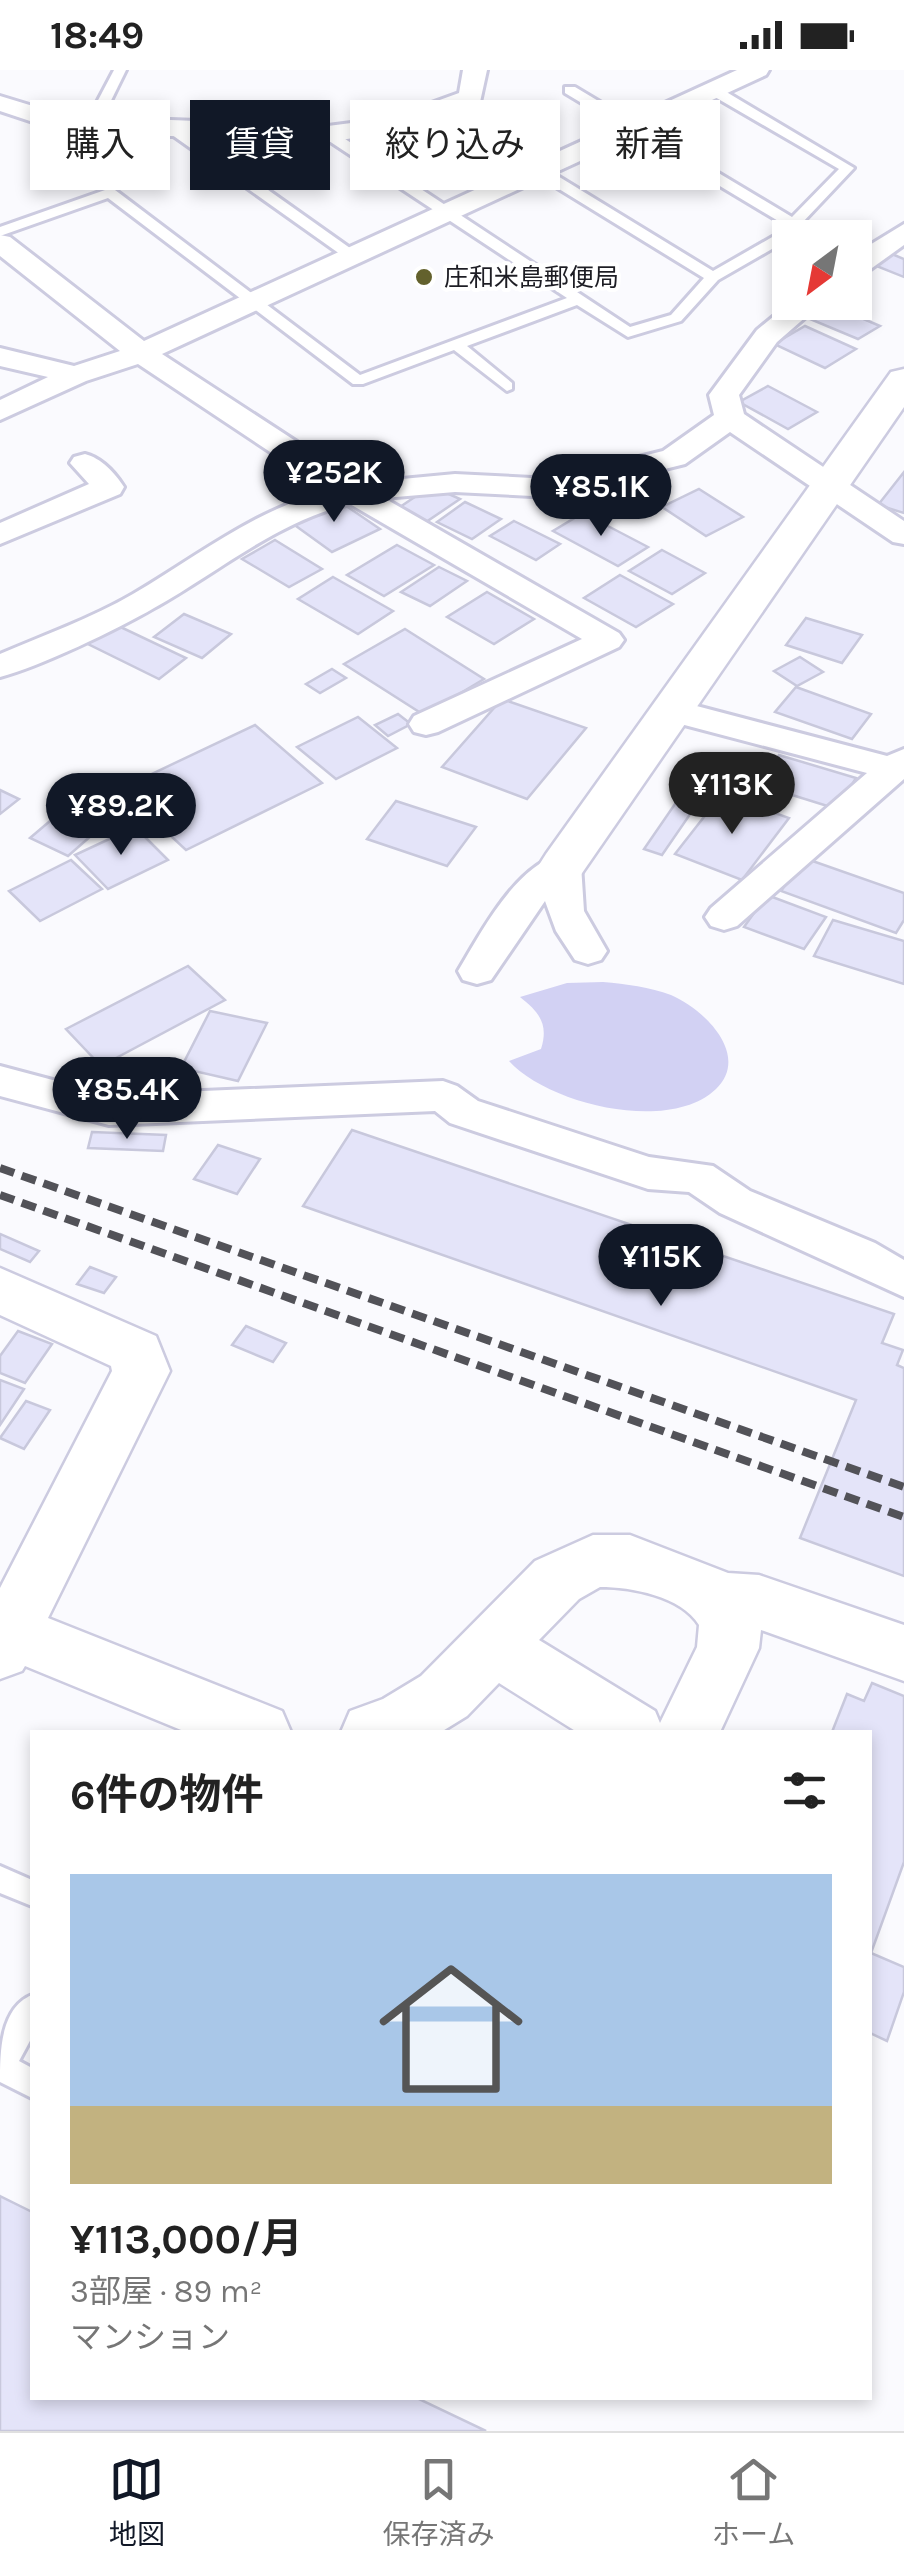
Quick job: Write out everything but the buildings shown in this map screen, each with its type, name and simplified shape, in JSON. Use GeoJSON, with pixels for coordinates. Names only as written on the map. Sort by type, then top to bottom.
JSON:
{"type":"FeatureCollection","features":[{"type":"Feature","properties":{"kind":"street"},"geometry":{"type":"LineString","coordinates":[[462,100],[471,97],[475,70]]}},
{"type":"Feature","properties":{"kind":"street"},"geometry":{"type":"LineString","coordinates":[[690,100],[757,70]]}},
{"type":"Feature","properties":{"kind":"street"},"geometry":{"type":"LineString","coordinates":[[0,103],[30,113]]}},
{"type":"Feature","properties":{"kind":"street"},"geometry":{"type":"LineString","coordinates":[[170,128],[190,129]]}},
{"type":"Feature","properties":{"kind":"street"},"geometry":{"type":"LineString","coordinates":[[1,411],[76,375],[141,353],[495,190]]}},
{"type":"Feature","properties":{"kind":"street"},"geometry":{"type":"LineString","coordinates":[[872,256],[904,232]]}},
{"type":"Feature","properties":{"kind":"street"},"geometry":{"type":"LineString","coordinates":[[0,243],[141,353],[355,494],[607,640],[426,724]]}},
{"type":"Feature","properties":{"kind":"street"},"geometry":{"type":"LineString","coordinates":[[787,320],[767,336],[724,394],[730,418],[828,488],[904,535]]}},
{"type":"Feature","properties":{"kind":"street"},"geometry":{"type":"LineString","coordinates":[[0,357],[76,375]]}},
{"type":"Feature","properties":{"kind":"street"},"geometry":{"type":"LineString","coordinates":[[477,970],[528,895],[563,865],[904,380]]}},
{"type":"Feature","properties":{"kind":"street"},"geometry":{"type":"LineString","coordinates":[[0,668],[142,602],[251,533],[309,505],[355,494],[455,483],[551,488],[674,458],[730,418]]}},
{"type":"Feature","properties":{"kind":"street"},"geometry":{"type":"LineString","coordinates":[[0,534],[109,487],[85,462]]}},
{"type":"Feature","properties":{"kind":"street"},"geometry":{"type":"LineString","coordinates":[[670,710],[898,765]]}},
{"type":"Feature","properties":{"kind":"street"},"geometry":{"type":"LineString","coordinates":[[724,916],[898,765]]}},
{"type":"Feature","properties":{"kind":"street"},"geometry":{"type":"LineString","coordinates":[[563,865],[559,887],[564,910],[573,932],[588,951]]}},
{"type":"Feature","properties":{"kind":"street"},"geometry":{"type":"LineString","coordinates":[[0,1081],[109,1110],[443,1096],[464,1112],[648,1173],[698,1177],[735,1202],[826,1228],[860,1255],[904,1280]]}},
{"type":"Feature","properties":{"kind":"street"},"geometry":{"type":"LineString","coordinates":[[0,1290],[136,1352],[141,1371],[4,1637],[255,1730]]}},
{"type":"Feature","properties":{"kind":"street"},"geometry":{"type":"LineString","coordinates":[[380,1730],[401,1724],[444,1696],[557,1580],[593,1562],[630,1561],[697,1586],[717,1599],[730,1623],[728,1648],[689,1730]]}},
{"type":"Feature","properties":{"kind":"street"},"geometry":{"type":"LineString","coordinates":[[717,1599],[758,1602],[904,1653]]}},
{"type":"Feature","properties":{"kind":"street"},"geometry":{"type":"LineString","coordinates":[[493,1645],[629,1730]]}},
{"type":"Feature","properties":{"kind":"lane"},"geometry":{"type":"LineString","coordinates":[[104,100],[120,70]]}},
{"type":"Feature","properties":{"kind":"lane"},"geometry":{"type":"LineString","coordinates":[[570,90],[586,100]]}},
{"type":"Feature","properties":{"kind":"lane"},"geometry":{"type":"LineString","coordinates":[[712,90],[848,168],[798,220]]}},
{"type":"Feature","properties":{"kind":"lane"},"geometry":{"type":"LineString","coordinates":[[173,128],[352,256]]}},
{"type":"Feature","properties":{"kind":"lane"},"geometry":{"type":"LineString","coordinates":[[330,135],[628,332],[676,318],[713,277],[772,243]]}},
{"type":"Feature","properties":{"kind":"lane"},"geometry":{"type":"LineString","coordinates":[[720,181],[787,220]]}},
{"type":"Feature","properties":{"kind":"lane"},"geometry":{"type":"LineString","coordinates":[[560,183],[713,277]]}},
{"type":"Feature","properties":{"kind":"lane"},"geometry":{"type":"LineString","coordinates":[[0,232],[110,193],[358,381],[578,299]]}},
{"type":"Feature","properties":{"kind":"lane"},"geometry":{"type":"LineString","coordinates":[[457,344],[507,386]]}},
{"type":"Feature","properties":{"kind":"lane"},"geometry":{"type":"LineString","coordinates":[[0,1879],[30,1892]]}},
{"type":"Feature","properties":{"kind":"lane"},"geometry":{"type":"LineString","coordinates":[[30,2013],[0,2067],[30,2081]]}},
{"type":"Feature","properties":{"kind":"shaded area"},"geometry":{"type":"Polygon","coordinates":[[[603,982],[671,995],[709,1022],[726,1048],[728,1062],[716,1089],[695,1102],[669,1110],[610,1108],[551,1090],[509,1061],[541,1049],[543,1040],[541,1019],[520,997],[567,983],[603,982]]]}},
{"type":"Feature","properties":{"kind":"railway"},"geometry":{"type":"LineString","coordinates":[[0,1168],[904,1487]]}},
{"type":"Feature","properties":{"kind":"railway"},"geometry":{"type":"LineString","coordinates":[[0,1195],[904,1517]]}},
{"type":"Feature","properties":{"kind":"place","name":"庄和米島郵便局"},"geometry":{"type":"Point","coordinates":[424,277]}}]}
